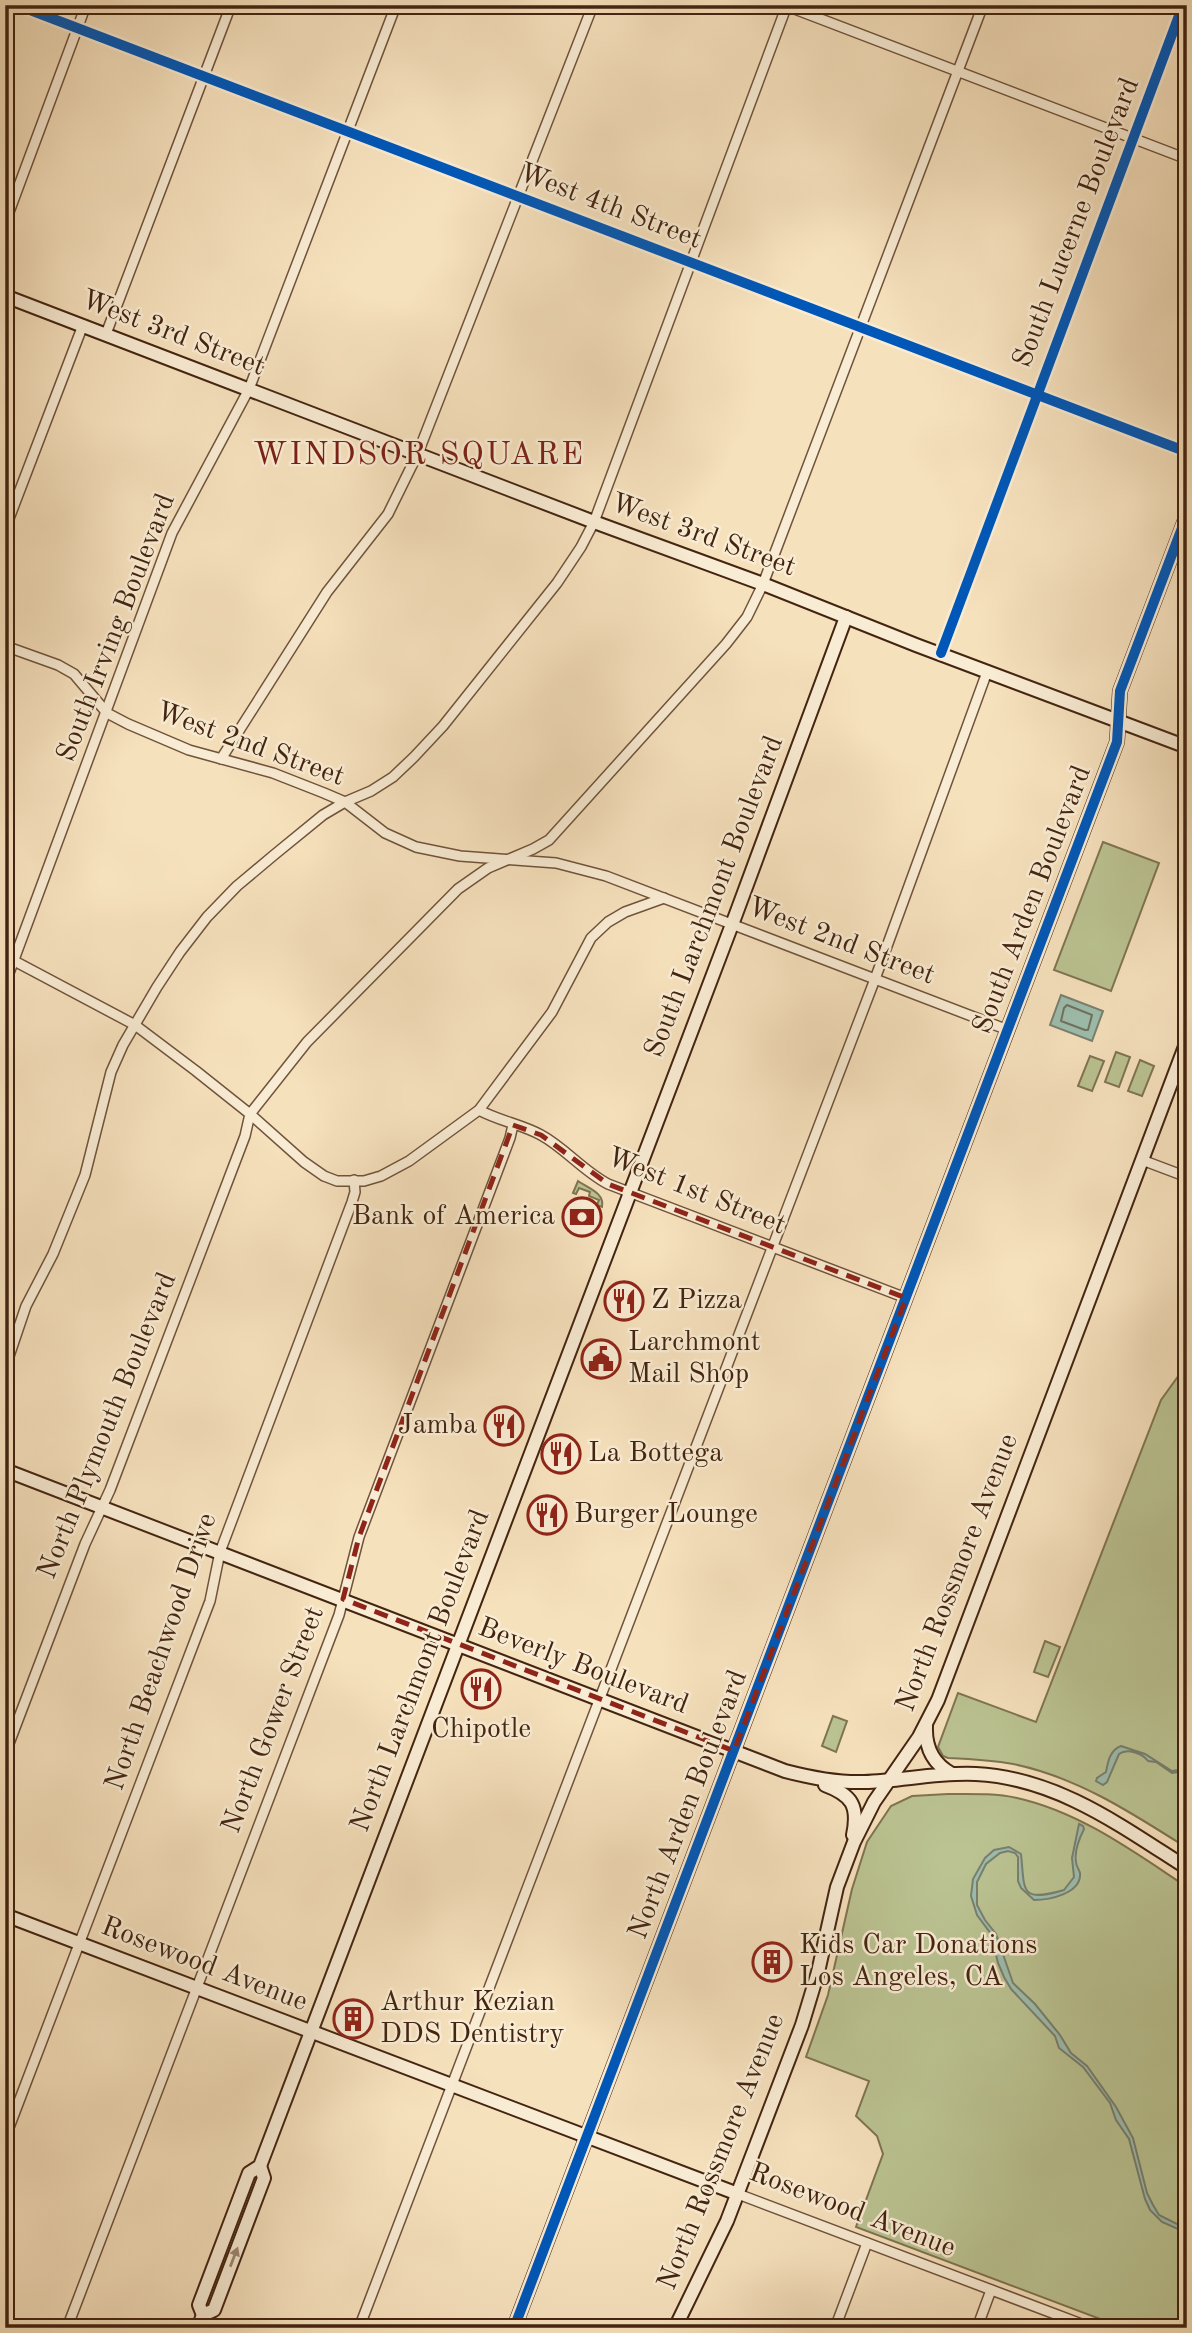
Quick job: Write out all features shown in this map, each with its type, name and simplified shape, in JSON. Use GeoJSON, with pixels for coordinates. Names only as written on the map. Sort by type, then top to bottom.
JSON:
{"type":"FeatureCollection","features":[{"type":"Feature","properties":{"kind":"street","name":"West 4th Street"},"geometry":{"type":"LineString","coordinates":[[17,5],[1187,452]]}},
{"type":"Feature","properties":{"kind":"street"},"geometry":{"type":"LineString","coordinates":[[5,223],[86,5]]}},
{"type":"Feature","properties":{"kind":"street"},"geometry":{"type":"LineString","coordinates":[[106,334],[230,5]]}},
{"type":"Feature","properties":{"kind":"street","name":"South Irving Boulevard"},"geometry":{"type":"LineString","coordinates":[[5,984],[10,957],[107,713],[172,533],[249,389],[396,5]]}},
{"type":"Feature","properties":{"kind":"street"},"geometry":{"type":"LineString","coordinates":[[221,759],[327,592],[388,514],[418,453],[593,5]]}},
{"type":"Feature","properties":{"kind":"street"},"geometry":{"type":"LineString","coordinates":[[250,1114],[307,1042],[458,889],[488,868],[549,840],[726,644],[747,617],[764,584],[983,5]]}},
{"type":"Feature","properties":{"kind":"street","name":"South Lucerne Boulevard"},"geometry":{"type":"LineString","coordinates":[[940,653],[1183,5]]}},
{"type":"Feature","properties":{"kind":"street"},"geometry":{"type":"LineString","coordinates":[[5,1368],[26,1306],[53,1254],[85,1175],[111,1072],[123,1045],[180,952],[207,917],[237,886],[323,816],[345,802],[371,792],[393,777],[443,726],[557,583],[581,547],[594,522],[786,6],[1187,159]]}},
{"type":"Feature","properties":{"kind":"street","name":"West 3rd Street"},"geometry":{"type":"LineString","coordinates":[[5,296],[1187,747]]}},
{"type":"Feature","properties":{"kind":"street"},"geometry":{"type":"LineString","coordinates":[[5,529],[83,325]]}},
{"type":"Feature","properties":{"kind":"street","name":"South Arden Boulevard"},"geometry":{"type":"LineString","coordinates":[[906,1298],[1117,742],[1120,691],[1187,515]]}},
{"type":"Feature","properties":{"kind":"street","name":"South Larchmont Boulevard"},"geometry":{"type":"LineString","coordinates":[[629,1194],[846,617]]}},
{"type":"Feature","properties":{"kind":"street","name":"West 2nd Street"},"geometry":{"type":"LineString","coordinates":[[5,646],[58,665],[74,674],[107,713],[159,738],[274,773],[345,802],[385,832],[416,847],[460,856],[555,863],[606,876],[1008,1030]]}},
{"type":"Feature","properties":{"kind":"street"},"geometry":{"type":"LineString","coordinates":[[359,2328],[875,979],[988,672]]}},
{"type":"Feature","properties":{"kind":"street"},"geometry":{"type":"LineString","coordinates":[[10,957],[135,1025],[250,1114],[304,1162],[324,1176],[337,1181],[364,1181],[381,1176],[410,1161],[480,1110],[552,1012],[591,938],[608,922],[625,912],[664,898]]}},
{"type":"Feature","properties":{"kind":"street","name":"North Rossmore Avenue"},"geometry":{"type":"LineString","coordinates":[[675,2328],[706,2268],[738,2194],[808,2008],[833,1903],[848,1856],[867,1815],[927,1724],[950,1670],[1187,1041]]}},
{"type":"Feature","properties":{"kind":"street","name":"West 1st Street"},"geometry":{"type":"LineString","coordinates":[[480,1110],[541,1135],[597,1179],[629,1194],[906,1298]]}},
{"type":"Feature","properties":{"kind":"street","name":"North Plymouth Boulevard"},"geometry":{"type":"LineString","coordinates":[[5,1754],[241,1148],[250,1114]]}},
{"type":"Feature","properties":{"kind":"street","name":"North Gower Street"},"geometry":{"type":"LineString","coordinates":[[67,2328],[343,1600],[359,1537],[513,1125]]}},
{"type":"Feature","properties":{"kind":"street"},"geometry":{"type":"LineString","coordinates":[[1142,1160],[1187,1177]]}},
{"type":"Feature","properties":{"kind":"street","name":"North Beachwood Drive"},"geometry":{"type":"LineString","coordinates":[[5,2138],[210,1601],[220,1552],[353,1200],[354,1180]]}},
{"type":"Feature","properties":{"kind":"street","name":"North Larchmont Boulevard"},"geometry":{"type":"LineString","coordinates":[[201,2321],[214,2310],[264,2178],[260,2166],[629,1194]]}},
{"type":"Feature","properties":{"kind":"street","name":"North Arden Boulevard"},"geometry":{"type":"LineString","coordinates":[[514,2328],[906,1298]]}},
{"type":"Feature","properties":{"kind":"street","name":"Beverly Boulevard"},"geometry":{"type":"LineString","coordinates":[[5,1470],[785,1771],[839,1782],[953,1774],[1011,1779],[1055,1791],[1096,1811],[1187,1868]]}},
{"type":"Feature","properties":{"kind":"street"},"geometry":{"type":"LineString","coordinates":[[927,1724],[930,1754],[944,1770],[953,1774]]}},
{"type":"Feature","properties":{"kind":"street"},"geometry":{"type":"LineString","coordinates":[[785,1771],[836,1789],[850,1800],[856,1816],[848,1856]]}},
{"type":"Feature","properties":{"kind":"street","name":"Rosewood Avenue"},"geometry":{"type":"LineString","coordinates":[[5,1915],[1092,2328]]}},
{"type":"Feature","properties":{"kind":"street"},"geometry":{"type":"LineString","coordinates":[[835,2328],[867,2244]]}},
{"type":"Feature","properties":{"kind":"street"},"geometry":{"type":"LineString","coordinates":[[977,2328],[991,2290]]}},
{"type":"Feature","properties":{"kind":"highlighted area"},"geometry":{"type":"Polygon","coordinates":[[[513,1125],[541,1135],[608,1184],[906,1298],[734,1751],[343,1599],[359,1537],[513,1125]]]}},
{"type":"Feature","properties":{"kind":"green space"},"geometry":{"type":"Polygon","coordinates":[[[1103,842],[1159,863],[1111,991],[1054,970],[1103,842]]]}},
{"type":"Feature","properties":{"kind":"green space"},"geometry":{"type":"Polygon","coordinates":[[[1116,1052],[1130,1057],[1119,1087],[1105,1082],[1116,1052]]]}},
{"type":"Feature","properties":{"kind":"green space"},"geometry":{"type":"Polygon","coordinates":[[[1090,1056],[1104,1061],[1092,1091],[1078,1086],[1090,1056]]]}},
{"type":"Feature","properties":{"kind":"green space"},"geometry":{"type":"Polygon","coordinates":[[[1140,1060],[1154,1066],[1142,1096],[1128,1091],[1140,1060]]]}},
{"type":"Feature","properties":{"kind":"green space"},"geometry":{"type":"Polygon","coordinates":[[[578,1181],[598,1194],[602,1207],[597,1205],[599,1200],[589,1196],[590,1192],[579,1188],[576,1194],[573,1193],[578,1181]]]}},
{"type":"Feature","properties":{"kind":"green space"},"geometry":{"type":"Polygon","coordinates":[[[1187,1364],[1187,1848],[1125,1809],[1082,1787],[1013,1764],[948,1758],[943,1756],[938,1747],[958,1693],[1036,1722],[1161,1400],[1187,1364]]]}},
{"type":"Feature","properties":{"kind":"green space"},"geometry":{"type":"Polygon","coordinates":[[[1045,1641],[1060,1647],[1048,1677],[1034,1672],[1045,1641]]]}},
{"type":"Feature","properties":{"kind":"green space"},"geometry":{"type":"Polygon","coordinates":[[[833,1716],[847,1721],[836,1752],[822,1746],[833,1716]]]}},
{"type":"Feature","properties":{"kind":"green space"},"geometry":{"type":"Polygon","coordinates":[[[912,1796],[1008,1796],[1040,1804],[1106,1835],[1187,1887],[1187,2328],[1124,2328],[856,2227],[883,2154],[877,2136],[856,2116],[869,2081],[806,2057],[828,1995],[852,1889],[867,1842],[891,1806],[912,1796]]]}},
{"type":"Feature","properties":{"kind":"water"},"geometry":{"type":"Polygon","coordinates":[[[1061,995],[1103,1011],[1092,1041],[1050,1025],[1061,995]]]}},
{"type":"Feature","properties":{"kind":"water"},"geometry":{"type":"Polygon","coordinates":[[[1121,1746],[1145,1754],[1172,1771],[1187,1764],[1187,1771],[1172,1773],[1156,1762],[1126,1751],[1119,1754],[1107,1782],[1103,1785],[1096,1781],[1106,1772],[1112,1753],[1121,1746]]]}},
{"type":"Feature","properties":{"kind":"water"},"geometry":{"type":"Polygon","coordinates":[[[1079,1824],[1084,1829],[1076,1854],[1080,1873],[1076,1886],[1070,1891],[1047,1899],[1034,1900],[1021,1888],[1018,1881],[1018,1857],[1008,1851],[1000,1853],[986,1864],[977,1882],[977,1905],[996,1934],[1013,1983],[1035,2004],[1071,2053],[1087,2066],[1116,2107],[1133,2138],[1147,2193],[1159,2215],[1187,2229],[1187,2233],[1162,2222],[1150,2210],[1129,2139],[1116,2120],[1110,2103],[1083,2067],[1059,2048],[1055,2036],[1011,1989],[998,1963],[991,1934],[977,1915],[971,1896],[973,1879],[985,1858],[994,1850],[1009,1847],[1021,1854],[1027,1891],[1039,1895],[1064,1890],[1074,1877],[1072,1858],[1079,1824]]]}},
{"type":"Feature","properties":{"kind":"cycle path"},"geometry":{"type":"LineString","coordinates":[[17,5],[1187,452]]}},
{"type":"Feature","properties":{"kind":"cycle path"},"geometry":{"type":"LineString","coordinates":[[941,653],[1183,5]]}},
{"type":"Feature","properties":{"kind":"cycle path"},"geometry":{"type":"LineString","coordinates":[[514,2328],[1117,742],[1120,691],[1187,515]]}},
{"type":"Feature","properties":{"kind":"place","name":"Bank of America"},"geometry":{"type":"Point","coordinates":[582,1217]}},
{"type":"Feature","properties":{"kind":"place","name":"Z Pizza"},"geometry":{"type":"Point","coordinates":[624,1301]}},
{"type":"Feature","properties":{"kind":"place","name":"Larchmont Mail Shop"},"geometry":{"type":"Point","coordinates":[601,1359]}},
{"type":"Feature","properties":{"kind":"place","name":"Jamba"},"geometry":{"type":"Point","coordinates":[504,1426]}},
{"type":"Feature","properties":{"kind":"place","name":"La Bottega"},"geometry":{"type":"Point","coordinates":[561,1454]}},
{"type":"Feature","properties":{"kind":"place","name":"Burger Lounge"},"geometry":{"type":"Point","coordinates":[547,1515]}},
{"type":"Feature","properties":{"kind":"place","name":"Chipotle"},"geometry":{"type":"Point","coordinates":[481,1689]}},
{"type":"Feature","properties":{"kind":"place","name":"Kids Car Donations Los Angeles, CA"},"geometry":{"type":"Point","coordinates":[772,1962]}},
{"type":"Feature","properties":{"kind":"place","name":"Arthur Kezian DDS Dentistry"},"geometry":{"type":"Point","coordinates":[353,2019]}},
{"type":"Feature","properties":{"kind":"district","name":"WINDSOR SQUARE"},"geometry":{"type":"Point","coordinates":[419,456]}}]}
